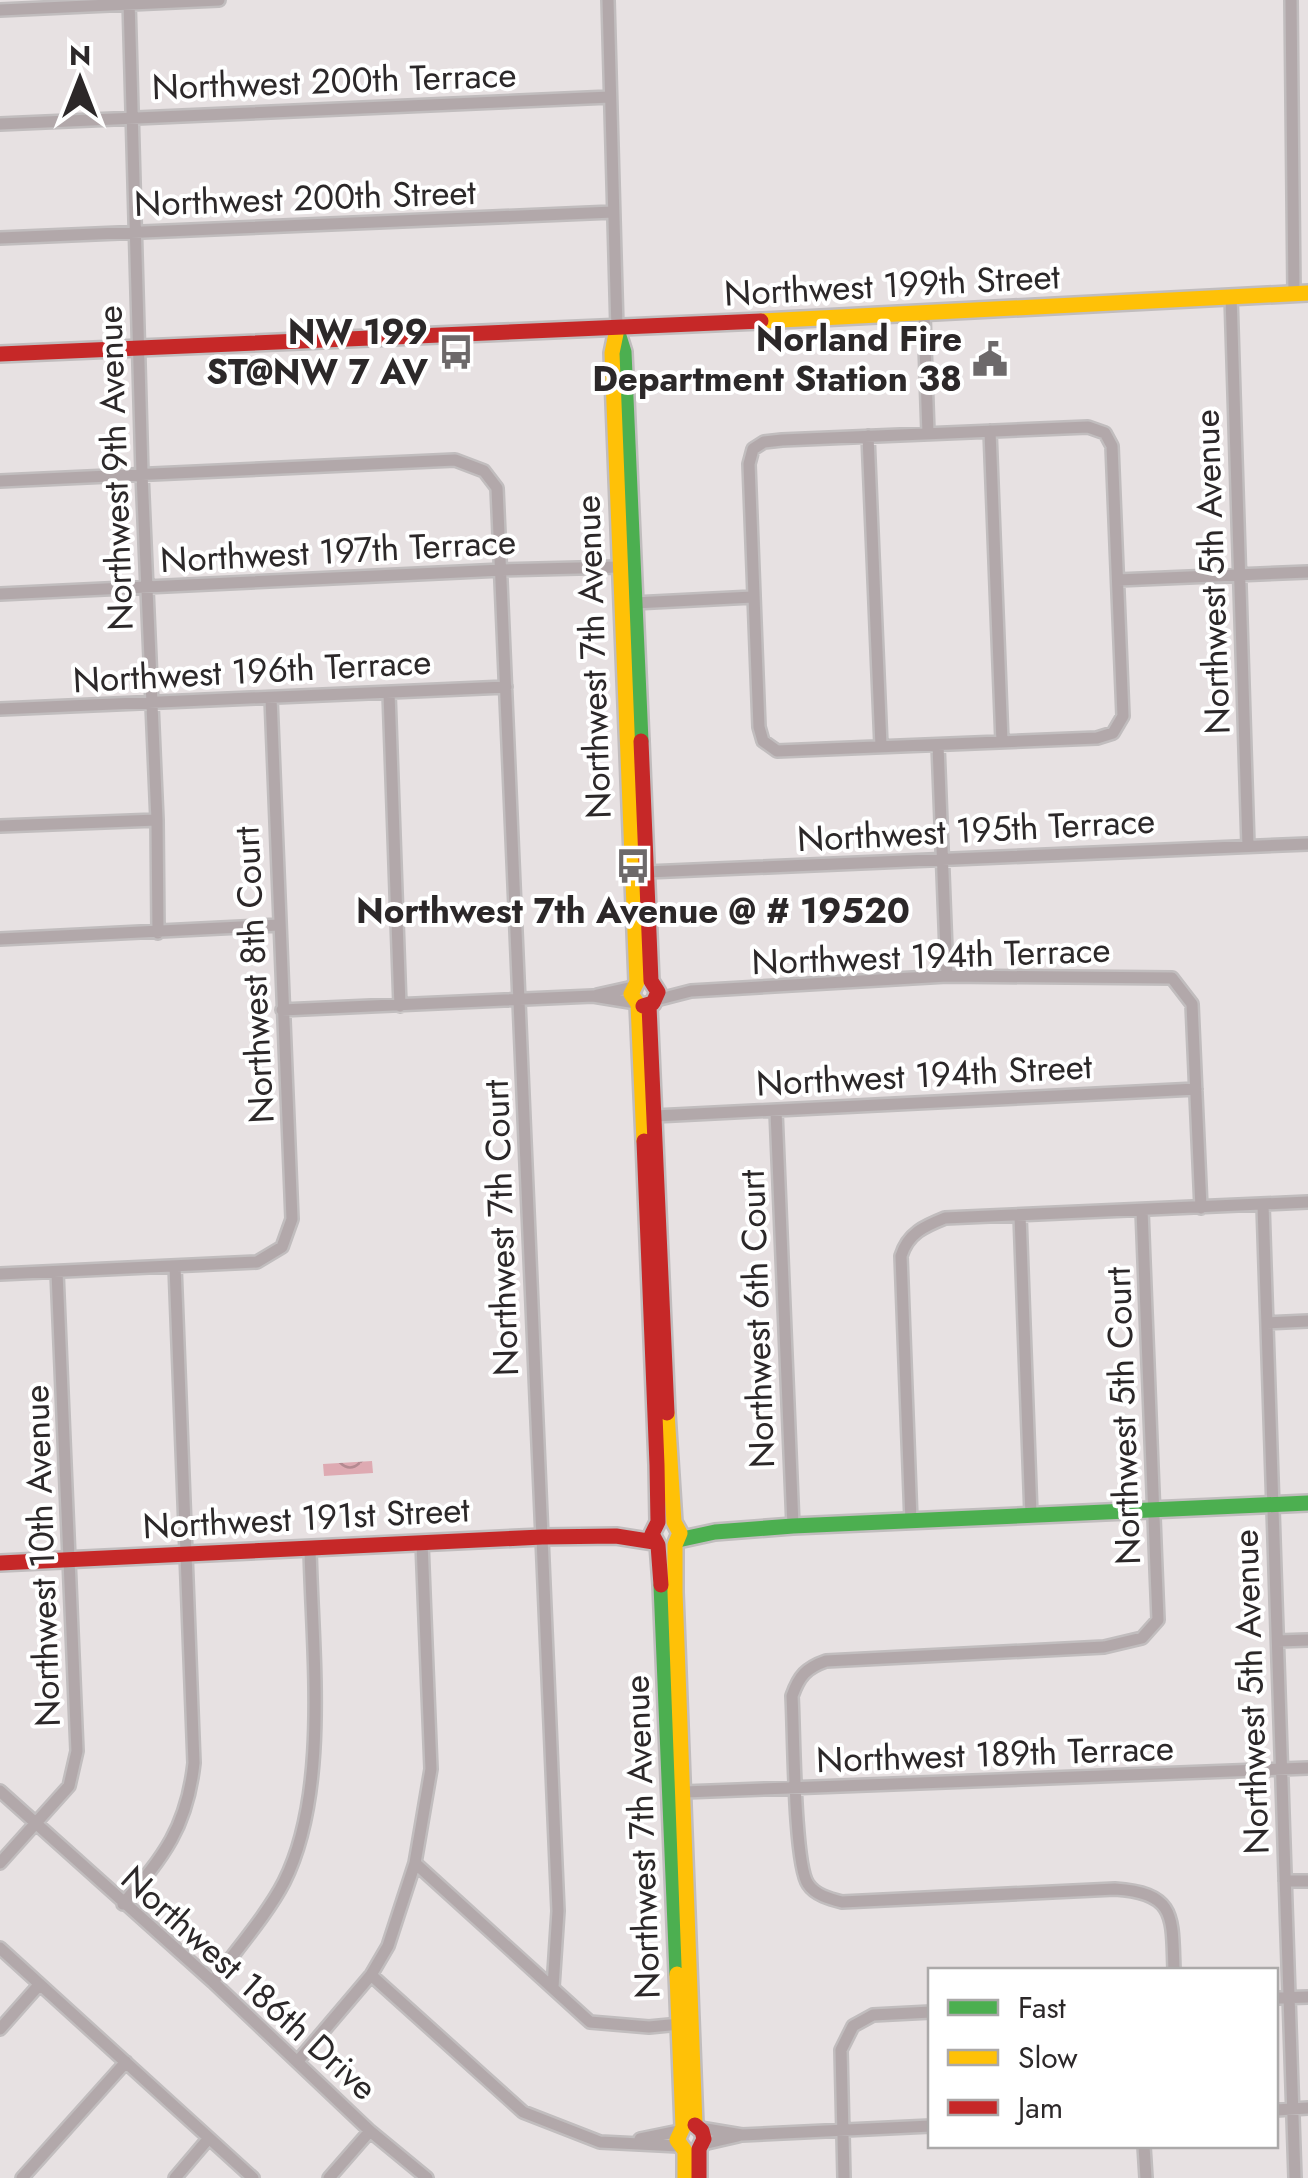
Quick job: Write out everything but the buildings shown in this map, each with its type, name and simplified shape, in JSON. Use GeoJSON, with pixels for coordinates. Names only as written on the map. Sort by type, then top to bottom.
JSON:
{"type":"FeatureCollection","features":[{"type":"Feature","properties":{"kind":"street"},"geometry":{"type":"LineString","coordinates":[[0,10],[219,0]]}},
{"type":"Feature","properties":{"kind":"street","name":"Northwest 7th Avenue"},"geometry":{"type":"LineString","coordinates":[[608,0],[613,212],[618,259],[617,329],[612,353],[618,567],[644,994],[666,1534],[684,1792],[690,2138],[686,2178]]}},
{"type":"Feature","properties":{"kind":"street"},"geometry":{"type":"LineString","coordinates":[[1291,0],[1301,293]]}},
{"type":"Feature","properties":{"kind":"street","name":"Northwest 9th Avenue"},"geometry":{"type":"LineString","coordinates":[[129,2],[158,933]]}},
{"type":"Feature","properties":{"kind":"street","name":"Northwest 200th Terrace"},"geometry":{"type":"LineString","coordinates":[[0,124],[610,97]]}},
{"type":"Feature","properties":{"kind":"street","name":"Northwest 200th Street"},"geometry":{"type":"LineString","coordinates":[[0,238],[613,212]]}},
{"type":"Feature","properties":{"kind":"street","name":"Northwest 199th Street"},"geometry":{"type":"LineString","coordinates":[[0,354],[924,315],[1301,293]]}},
{"type":"Feature","properties":{"kind":"street","name":"Northwest 5th Avenue"},"geometry":{"type":"LineString","coordinates":[[1231,296],[1248,846]]}},
{"type":"Feature","properties":{"kind":"street"},"geometry":{"type":"LineString","coordinates":[[924,315],[928,434]]}},
{"type":"Feature","properties":{"kind":"street","name":"Northwest 7th Avenue"},"geometry":{"type":"LineString","coordinates":[[617,329],[624,352],[647,872],[644,994],[655,1116],[680,2024],[690,2138],[699,2178]]}},
{"type":"Feature","properties":{"kind":"street"},"geometry":{"type":"LineString","coordinates":[[1088,427],[1105,433],[1112,446],[1123,716],[1112,732],[1097,738],[777,751],[763,741],[759,728],[749,464],[753,449],[764,442],[782,440],[990,432],[1088,427]]}},
{"type":"Feature","properties":{"kind":"street"},"geometry":{"type":"LineString","coordinates":[[990,432],[1002,742]]}},
{"type":"Feature","properties":{"kind":"street"},"geometry":{"type":"LineString","coordinates":[[868,436],[881,746]]}},
{"type":"Feature","properties":{"kind":"street","name":"Northwest 7th Court"},"geometry":{"type":"LineString","coordinates":[[142,474],[456,460],[484,471],[497,488],[558,1912],[553,1988]]}},
{"type":"Feature","properties":{"kind":"street"},"geometry":{"type":"LineString","coordinates":[[0,480],[142,474]]}},
{"type":"Feature","properties":{"kind":"street","name":"Northwest 197th Terrace"},"geometry":{"type":"LineString","coordinates":[[0,594],[618,567]]}},
{"type":"Feature","properties":{"kind":"street"},"geometry":{"type":"LineString","coordinates":[[1118,580],[1308,572]]}},
{"type":"Feature","properties":{"kind":"street"},"geometry":{"type":"LineString","coordinates":[[634,602],[753,597]]}},
{"type":"Feature","properties":{"kind":"street","name":"Northwest 196th Terrace"},"geometry":{"type":"LineString","coordinates":[[0,710],[506,687]]}},
{"type":"Feature","properties":{"kind":"street"},"geometry":{"type":"LineString","coordinates":[[389,693],[400,1006]]}},
{"type":"Feature","properties":{"kind":"street","name":"Northwest 8th Court"},"geometry":{"type":"LineString","coordinates":[[175,1266],[257,1262],[282,1248],[292,1219],[271,698]]}},
{"type":"Feature","properties":{"kind":"street"},"geometry":{"type":"LineString","coordinates":[[938,745],[947,976]]}},
{"type":"Feature","properties":{"kind":"street"},"geometry":{"type":"LineString","coordinates":[[0,826],[157,820]]}},
{"type":"Feature","properties":{"kind":"street","name":"Northwest 195th Terrace"},"geometry":{"type":"LineString","coordinates":[[647,872],[1308,844]]}},
{"type":"Feature","properties":{"kind":"street"},"geometry":{"type":"LineString","coordinates":[[0,940],[278,925]]}},
{"type":"Feature","properties":{"kind":"street","name":"Northwest 194th Terrace"},"geometry":{"type":"LineString","coordinates":[[283,1011],[947,976],[1172,978],[1192,1004],[1196,1089]]}},
{"type":"Feature","properties":{"kind":"street"},"geometry":{"type":"LineString","coordinates":[[1196,1089],[1201,1208]]}},
{"type":"Feature","properties":{"kind":"street","name":"Northwest 194th Street"},"geometry":{"type":"LineString","coordinates":[[655,1116],[1196,1089]]}},
{"type":"Feature","properties":{"kind":"street","name":"Northwest 6th Court"},"geometry":{"type":"LineString","coordinates":[[776,1111],[794,1526]]}},
{"type":"Feature","properties":{"kind":"street"},"geometry":{"type":"LineString","coordinates":[[911,1520],[901,1256],[904,1245],[921,1228],[945,1218],[1308,1202]]}},
{"type":"Feature","properties":{"kind":"street","name":"Northwest 5th Avenue"},"geometry":{"type":"LineString","coordinates":[[1262,1205],[1285,1882],[1282,1998],[1294,2109],[1295,2178]]}},
{"type":"Feature","properties":{"kind":"street","name":"Northwest 5th Court"},"geometry":{"type":"LineString","coordinates":[[798,1789],[792,1696],[798,1678],[809,1668],[826,1661],[1104,1647],[1142,1638],[1158,1620],[1142,1210]]}},
{"type":"Feature","properties":{"kind":"street"},"geometry":{"type":"LineString","coordinates":[[1020,1216],[1031,1515]]}},
{"type":"Feature","properties":{"kind":"street"},"geometry":{"type":"LineString","coordinates":[[0,1274],[175,1266],[194,1762],[191,1794],[181,1825],[123,1904]]}},
{"type":"Feature","properties":{"kind":"street","name":"Northwest 10th Avenue"},"geometry":{"type":"LineString","coordinates":[[0,1863],[69,1786],[78,1751],[57,1272]]}},
{"type":"Feature","properties":{"kind":"street"},"geometry":{"type":"LineString","coordinates":[[1267,1323],[1308,1321]]}},
{"type":"Feature","properties":{"kind":"street","name":"Northwest 191st Street"},"geometry":{"type":"LineString","coordinates":[[0,1563],[1308,1503]]}},
{"type":"Feature","properties":{"kind":"street"},"geometry":{"type":"LineString","coordinates":[[298,2061],[371,1975],[388,1946],[415,1862],[431,1768],[422,1543]]}},
{"type":"Feature","properties":{"kind":"street"},"geometry":{"type":"LineString","coordinates":[[212,1982],[284,1882],[309,1813],[314,1758],[310,1548]]}},
{"type":"Feature","properties":{"kind":"street"},"geometry":{"type":"LineString","coordinates":[[1278,1641],[1308,1640]]}},
{"type":"Feature","properties":{"kind":"street","name":"Northwest 189th Terrace"},"geometry":{"type":"LineString","coordinates":[[684,1792],[1308,1768]]}},
{"type":"Feature","properties":{"kind":"street"},"geometry":{"type":"LineString","coordinates":[[798,1789],[799,1853],[808,1884],[827,1898],[842,1902],[1142,1891],[1162,1903],[1172,1923],[1174,1968]]}},
{"type":"Feature","properties":{"kind":"street","name":"Northwest 186th Drive"},"geometry":{"type":"LineString","coordinates":[[0,1791],[370,2131],[427,2178]]}},
{"type":"Feature","properties":{"kind":"street"},"geometry":{"type":"LineString","coordinates":[[415,1862],[590,2022],[649,2027],[680,2024]]}},
{"type":"Feature","properties":{"kind":"street"},"geometry":{"type":"LineString","coordinates":[[1285,1882],[1308,1880]]}},
{"type":"Feature","properties":{"kind":"street"},"geometry":{"type":"LineString","coordinates":[[0,1948],[253,2178]]}},
{"type":"Feature","properties":{"kind":"street"},"geometry":{"type":"LineString","coordinates":[[371,1975],[523,2112],[600,2142],[928,2126]]}},
{"type":"Feature","properties":{"kind":"street"},"geometry":{"type":"LineString","coordinates":[[0,2029],[39,1984]]}},
{"type":"Feature","properties":{"kind":"street"},"geometry":{"type":"LineString","coordinates":[[1282,1998],[1308,1997]]}},
{"type":"Feature","properties":{"kind":"street"},"geometry":{"type":"LineString","coordinates":[[844,2178],[841,2050],[852,2026],[873,2015],[928,2012]]}},
{"type":"Feature","properties":{"kind":"street"},"geometry":{"type":"LineString","coordinates":[[22,2178],[126,2062]]}},
{"type":"Feature","properties":{"kind":"street"},"geometry":{"type":"LineString","coordinates":[[1278,2110],[1308,2108]]}},
{"type":"Feature","properties":{"kind":"street"},"geometry":{"type":"LineString","coordinates":[[329,2178],[370,2131]]}},
{"type":"Feature","properties":{"kind":"street"},"geometry":{"type":"LineString","coordinates":[[175,2178],[208,2138]]}},
{"type":"Feature","properties":{"kind":"street"},"geometry":{"type":"LineString","coordinates":[[1144,2148],[1146,2178]]}},
{"type":"Feature","properties":{"kind":"water"},"geometry":{"type":"Polygon","coordinates":[[[372,1461],[373,1473],[324,1476],[323,1464],[372,1461]]]}},
{"type":"Feature","properties":{"kind":"traffic: fast"},"geometry":{"type":"LineString","coordinates":[[618,333],[624,352],[641,741]]}},
{"type":"Feature","properties":{"kind":"traffic: fast"},"geometry":{"type":"LineString","coordinates":[[678,1540],[715,1532],[793,1526],[1308,1503]]}},
{"type":"Feature","properties":{"kind":"traffic: fast"},"geometry":{"type":"LineString","coordinates":[[661,1585],[677,1974]]}},
{"type":"Feature","properties":{"kind":"traffic: slow"},"geometry":{"type":"LineString","coordinates":[[761,321],[1308,293]]}},
{"type":"Feature","properties":{"kind":"traffic: slow"},"geometry":{"type":"LineString","coordinates":[[617,329],[612,353],[637,982],[631,994],[638,1004],[644,1141]]}},
{"type":"Feature","properties":{"kind":"traffic: slow"},"geometry":{"type":"LineString","coordinates":[[667,1413],[674,1522],[680,1533],[675,1545],[675,1592],[695,2125]]}},
{"type":"Feature","properties":{"kind":"traffic: slow"},"geometry":{"type":"LineString","coordinates":[[677,1974],[683,2127],[677,2140],[685,2151]]}},
{"type":"Feature","properties":{"kind":"traffic: slow"},"geometry":{"type":"LineString","coordinates":[[685,2151],[685,2178]]}},
{"type":"Feature","properties":{"kind":"traffic: jam"},"geometry":{"type":"LineString","coordinates":[[0,354],[761,321]]}},
{"type":"Feature","properties":{"kind":"traffic: jam"},"geometry":{"type":"LineString","coordinates":[[641,741],[651,981],[658,992],[653,1003],[643,1006]]}},
{"type":"Feature","properties":{"kind":"traffic: jam"},"geometry":{"type":"LineString","coordinates":[[649,1006],[667,1413]]}},
{"type":"Feature","properties":{"kind":"traffic: jam"},"geometry":{"type":"LineString","coordinates":[[644,1141],[657,1465],[658,1522],[652,1534],[658,1545],[661,1585]]}},
{"type":"Feature","properties":{"kind":"traffic: jam"},"geometry":{"type":"LineString","coordinates":[[0,1563],[542,1537],[616,1536],[654,1542]]}},
{"type":"Feature","properties":{"kind":"traffic: jam"},"geometry":{"type":"LineString","coordinates":[[695,2125],[704,2139],[699,2149],[699,2178]]}},
{"type":"Feature","properties":{"kind":"place","name":"NW 199 ST@NW 7 AV"},"geometry":{"type":"Point","coordinates":[456,352]}},
{"type":"Feature","properties":{"kind":"place","name":"Norland Fire Department Station 38"},"geometry":{"type":"Point","coordinates":[990,359]}},
{"type":"Feature","properties":{"kind":"place","name":"Northwest 7th Avenue @ # 19520"},"geometry":{"type":"Point","coordinates":[633,866]}}]}
